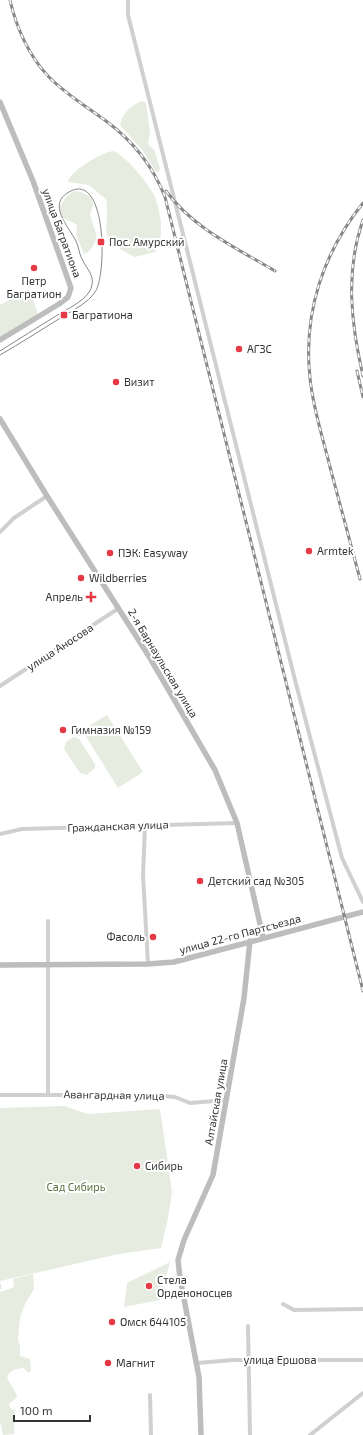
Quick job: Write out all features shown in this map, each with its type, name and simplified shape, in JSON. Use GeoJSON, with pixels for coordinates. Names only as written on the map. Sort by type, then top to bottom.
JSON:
{"type":"FeatureCollection","features":[{"type":"Feature","properties":{"kind":"street"},"geometry":{"type":"LineString","coordinates":[[128,0],[128,16],[297,688],[342,858],[363,902]]}},
{"type":"Feature","properties":{"kind":"street","name":"улица Багратиона"},"geometry":{"type":"LineString","coordinates":[[0,102],[33,181],[71,288],[68,297],[59,304],[0,340]]}},
{"type":"Feature","properties":{"kind":"street","name":"2-я Барнаульская улица"},"geometry":{"type":"LineString","coordinates":[[0,419],[150,658],[215,770],[237,823],[263,937]]}},
{"type":"Feature","properties":{"kind":"street"},"geometry":{"type":"LineString","coordinates":[[0,532],[14,518],[47,496]]}},
{"type":"Feature","properties":{"kind":"street","name":"улица Аносова"},"geometry":{"type":"LineString","coordinates":[[0,686],[119,608]]}},
{"type":"Feature","properties":{"kind":"street","name":"Гражданская улица"},"geometry":{"type":"LineString","coordinates":[[0,834],[22,829],[237,823]]}},
{"type":"Feature","properties":{"kind":"street"},"geometry":{"type":"LineString","coordinates":[[145,826],[143,875],[148,964]]}},
{"type":"Feature","properties":{"kind":"street","name":"улица 22-го Партсъезда"},"geometry":{"type":"LineString","coordinates":[[0,965],[148,964],[189,959],[263,937],[363,912]]}},
{"type":"Feature","properties":{"kind":"street"},"geometry":{"type":"LineString","coordinates":[[48,921],[48,1094]]}},
{"type":"Feature","properties":{"kind":"street","name":"Алтайская улица"},"geometry":{"type":"LineString","coordinates":[[197,1362],[180,1278],[178,1260],[184,1240],[213,1175],[244,998],[250,941]]}},
{"type":"Feature","properties":{"kind":"street","name":"Авангардная улица"},"geometry":{"type":"LineString","coordinates":[[0,1095],[48,1094],[175,1096],[190,1103],[227,1100]]}},
{"type":"Feature","properties":{"kind":"street"},"geometry":{"type":"LineString","coordinates":[[283,1304],[294,1310],[363,1309]]}},
{"type":"Feature","properties":{"kind":"street"},"geometry":{"type":"LineString","coordinates":[[248,1326],[250,1360],[250,1435]]}},
{"type":"Feature","properties":{"kind":"street","name":"улица Ершова"},"geometry":{"type":"LineString","coordinates":[[197,1362],[250,1360],[363,1360]]}},
{"type":"Feature","properties":{"kind":"street"},"geometry":{"type":"LineString","coordinates":[[197,1362],[200,1392],[201,1435]]}},
{"type":"Feature","properties":{"kind":"street"},"geometry":{"type":"LineString","coordinates":[[310,1435],[363,1393]]}},
{"type":"Feature","properties":{"kind":"street"},"geometry":{"type":"LineString","coordinates":[[150,1395],[151,1435]]}},
{"type":"Feature","properties":{"kind":"green space"},"geometry":{"type":"Polygon","coordinates":[[[141,101],[146,103],[150,131],[148,144],[155,151],[160,169],[159,172],[156,172],[143,151],[120,125],[128,110],[141,101]]]}},
{"type":"Feature","properties":{"kind":"green space"},"geometry":{"type":"Polygon","coordinates":[[[113,151],[124,158],[136,170],[154,195],[159,209],[161,224],[160,239],[155,252],[135,257],[113,244],[109,239],[106,228],[106,199],[89,185],[68,182],[74,173],[87,163],[101,155],[113,151]]]}},
{"type":"Feature","properties":{"kind":"green space"},"geometry":{"type":"Polygon","coordinates":[[[75,191],[91,197],[93,205],[90,214],[96,238],[92,247],[87,253],[84,254],[76,235],[77,225],[65,219],[61,215],[60,211],[60,207],[64,199],[75,191]]]}},
{"type":"Feature","properties":{"kind":"green space"},"geometry":{"type":"Polygon","coordinates":[[[29,289],[38,314],[0,338],[0,305],[29,289]]]}},
{"type":"Feature","properties":{"kind":"green space"},"geometry":{"type":"Polygon","coordinates":[[[107,715],[143,772],[118,788],[82,730],[107,715]]]}},
{"type":"Feature","properties":{"kind":"green space"},"geometry":{"type":"Polygon","coordinates":[[[74,737],[79,739],[95,764],[95,768],[87,775],[80,773],[64,749],[66,742],[74,737]]]}},
{"type":"Feature","properties":{"kind":"green space","name":"Сад Сибирь"},"geometry":{"type":"Polygon","coordinates":[[[64,1106],[88,1114],[160,1109],[172,1192],[161,1248],[119,1254],[0,1281],[0,1108],[64,1106]]]}},
{"type":"Feature","properties":{"kind":"green space"},"geometry":{"type":"Polygon","coordinates":[[[170,1262],[160,1300],[124,1307],[127,1283],[170,1262]]]}},
{"type":"Feature","properties":{"kind":"green space"},"geometry":{"type":"Polygon","coordinates":[[[33,1274],[34,1289],[25,1304],[20,1317],[18,1340],[20,1346],[20,1356],[30,1359],[31,1371],[28,1373],[24,1368],[16,1369],[7,1376],[17,1397],[9,1404],[10,1408],[15,1410],[15,1434],[3,1435],[0,1421],[0,1292],[14,1287],[13,1279],[33,1274]]]}},
{"type":"Feature","properties":{"kind":"tram line"},"geometry":{"type":"LineString","coordinates":[[0,351],[78,303],[84,298],[92,287],[91,275],[82,259],[76,241],[64,222],[59,209],[63,197],[69,192],[82,189],[91,196],[97,210],[101,228],[101,267],[99,282],[95,292],[80,306],[0,355]]}},
{"type":"Feature","properties":{"kind":"railway"},"geometry":{"type":"LineString","coordinates":[[10,0],[24,41],[41,68],[61,89],[106,121],[125,137],[141,155],[155,175],[165,197],[363,991]]}},
{"type":"Feature","properties":{"kind":"railway"},"geometry":{"type":"LineString","coordinates":[[166,191],[177,204],[202,227],[275,271]]}},
{"type":"Feature","properties":{"kind":"railway"},"geometry":{"type":"LineString","coordinates":[[360,579],[311,390],[309,354],[313,307],[319,285],[337,242],[363,203]]}},
{"type":"Feature","properties":{"kind":"railway"},"geometry":{"type":"LineString","coordinates":[[363,220],[357,239],[352,278],[355,337],[363,376]]}},
{"type":"Feature","properties":{"kind":"railway"},"geometry":{"type":"LineString","coordinates":[[357,371],[363,397]]}},
{"type":"Feature","properties":{"kind":"place","name":"Пос. Амурский"},"geometry":{"type":"Point","coordinates":[101,242]}},
{"type":"Feature","properties":{"kind":"place","name":"Петр Багратион"},"geometry":{"type":"Point","coordinates":[34,268]}},
{"type":"Feature","properties":{"kind":"place","name":"Багратиона"},"geometry":{"type":"Point","coordinates":[64,315]}},
{"type":"Feature","properties":{"kind":"place","name":"АГЗС"},"geometry":{"type":"Point","coordinates":[239,349]}},
{"type":"Feature","properties":{"kind":"place","name":"Визит"},"geometry":{"type":"Point","coordinates":[116,382]}},
{"type":"Feature","properties":{"kind":"place","name":"Armtek"},"geometry":{"type":"Point","coordinates":[309,551]}},
{"type":"Feature","properties":{"kind":"place","name":"ПЭК: Easyway"},"geometry":{"type":"Point","coordinates":[110,553]}},
{"type":"Feature","properties":{"kind":"place","name":"Wildberries"},"geometry":{"type":"Point","coordinates":[81,578]}},
{"type":"Feature","properties":{"kind":"place","name":"Апрель"},"geometry":{"type":"Point","coordinates":[91,597]}},
{"type":"Feature","properties":{"kind":"place","name":"Гимназия №159"},"geometry":{"type":"Point","coordinates":[63,730]}},
{"type":"Feature","properties":{"kind":"place","name":"Детский сад №305"},"geometry":{"type":"Point","coordinates":[200,881]}},
{"type":"Feature","properties":{"kind":"place","name":"Фасоль"},"geometry":{"type":"Point","coordinates":[153,937]}},
{"type":"Feature","properties":{"kind":"place","name":"Сибирь"},"geometry":{"type":"Point","coordinates":[137,1166]}},
{"type":"Feature","properties":{"kind":"place","name":"Стела Орденоносцев"},"geometry":{"type":"Point","coordinates":[149,1286]}},
{"type":"Feature","properties":{"kind":"place","name":"Омск 644105"},"geometry":{"type":"Point","coordinates":[112,1322]}},
{"type":"Feature","properties":{"kind":"place","name":"Магнит"},"geometry":{"type":"Point","coordinates":[108,1363]}}]}
